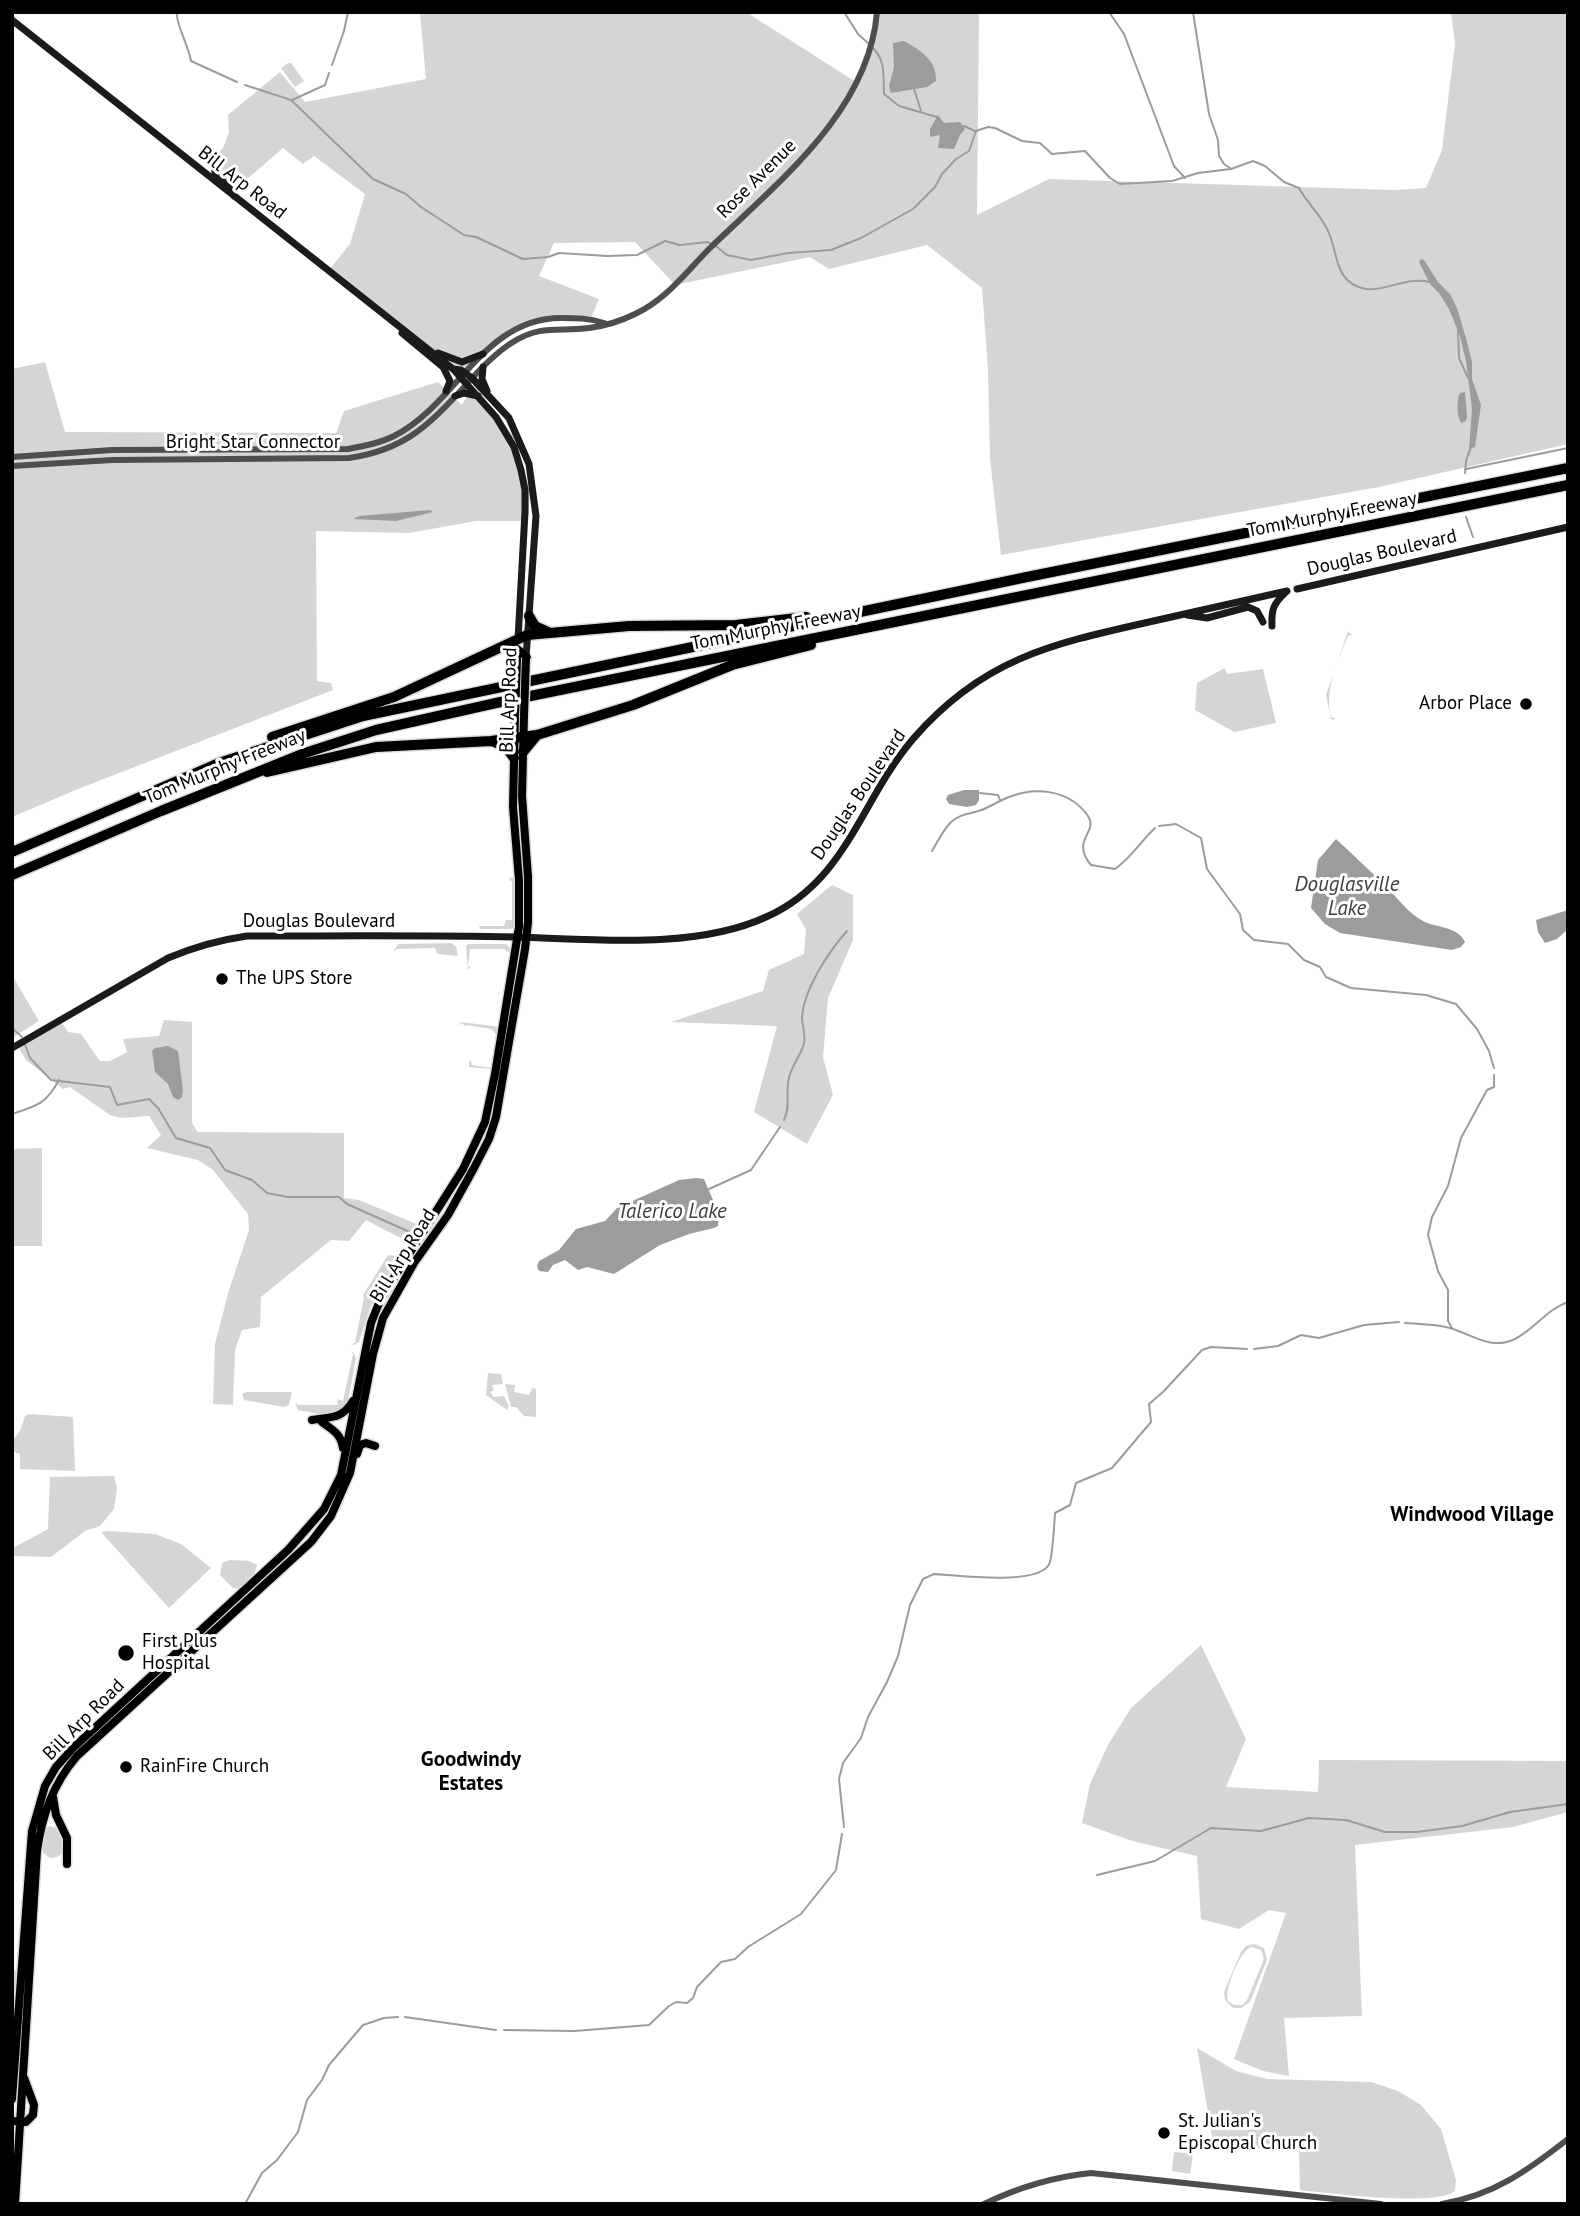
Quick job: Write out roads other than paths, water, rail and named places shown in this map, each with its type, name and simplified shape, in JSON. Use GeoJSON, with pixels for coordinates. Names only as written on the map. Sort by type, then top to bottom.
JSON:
{"type":"FeatureCollection","features":[{"type":"Feature","properties":{"kind":"highway","name":"Tom Murphy Freeway"},"geometry":{"type":"LineString","coordinates":[[12,852],[219,763],[326,726],[387,710],[1568,467]]}},
{"type":"Feature","properties":{"kind":"highway","name":"Tom Murphy Freeway"},"geometry":{"type":"LineString","coordinates":[[12,875],[236,780],[355,737],[425,718],[1568,485]]}},
{"type":"Feature","properties":{"kind":"highway"},"geometry":{"type":"LineString","coordinates":[[236,780],[361,750],[537,735],[640,702],[732,665],[951,610]]}},
{"type":"Feature","properties":{"kind":"highway"},"geometry":{"type":"LineString","coordinates":[[219,763],[236,752],[268,739],[394,697],[503,647],[521,649],[548,632],[649,625],[736,625],[856,612]]}},
{"type":"Feature","properties":{"kind":"highway"},"geometry":{"type":"LineString","coordinates":[[529,616],[535,626],[548,632]]}},
{"type":"Feature","properties":{"kind":"highway"},"geometry":{"type":"LineString","coordinates":[[491,741],[518,755],[537,735]]}},
{"type":"Feature","properties":{"kind":"main road","name":"Bill Arp Road"},"geometry":{"type":"LineString","coordinates":[[12,20],[470,381],[491,398],[509,418],[529,464],[536,516],[529,616],[521,649]]}},
{"type":"Feature","properties":{"kind":"main road"},"geometry":{"type":"LineString","coordinates":[[216,156],[214,174],[230,187],[234,197]]}},
{"type":"Feature","properties":{"kind":"main road"},"geometry":{"type":"LineString","coordinates":[[403,329],[402,334],[443,367],[450,381],[446,391]]}},
{"type":"Feature","properties":{"kind":"main road"},"geometry":{"type":"LineString","coordinates":[[432,351],[462,362],[483,354]]}},
{"type":"Feature","properties":{"kind":"main road"},"geometry":{"type":"LineString","coordinates":[[483,367],[482,380],[491,398]]}},
{"type":"Feature","properties":{"kind":"main road","name":"Bill Arp Road"},"geometry":{"type":"LineString","coordinates":[[15,2204],[16,2122],[23,2074],[37,1851],[53,1789],[65,1770],[84,1749],[311,1542],[331,1516],[344,1492],[350,1473],[383,1318],[421,1261],[489,1139],[500,1100],[522,937],[513,807],[519,738],[525,490],[514,447],[470,381]]}},
{"type":"Feature","properties":{"kind":"main road"},"geometry":{"type":"LineString","coordinates":[[455,396],[464,393],[478,396]]}},
{"type":"Feature","properties":{"kind":"main road","name":"Douglas Boulevard"},"geometry":{"type":"LineString","coordinates":[[1297,589],[1568,527]]}},
{"type":"Feature","properties":{"kind":"main road"},"geometry":{"type":"LineString","coordinates":[[1272,626],[1271,611],[1287,591]]}},
{"type":"Feature","properties":{"kind":"main road","name":"Douglas Boulevard"},"geometry":{"type":"LineString","coordinates":[[12,1048],[168,958],[226,939],[247,936],[522,937],[605,942],[727,930],[766,918],[802,897],[831,868],[849,842],[878,789],[911,741],[934,717],[973,685],[1011,662],[1047,647],[1287,591]]}},
{"type":"Feature","properties":{"kind":"main road"},"geometry":{"type":"LineString","coordinates":[[1183,614],[1207,618],[1248,607],[1257,611],[1263,622]]}},
{"type":"Feature","properties":{"kind":"main road","name":"Bill Arp Road"},"geometry":{"type":"LineString","coordinates":[[12,2099],[32,1831],[45,1786],[56,1767],[73,1748],[270,1567],[316,1520],[328,1503],[341,1475],[371,1322],[381,1298],[463,1170],[483,1130],[522,937]]}},
{"type":"Feature","properties":{"kind":"main road"},"geometry":{"type":"LineString","coordinates":[[421,1261],[415,1250],[422,1233]]}},
{"type":"Feature","properties":{"kind":"main road"},"geometry":{"type":"LineString","coordinates":[[344,1455],[342,1438],[317,1421],[346,1412],[356,1395]]}},
{"type":"Feature","properties":{"kind":"main road"},"geometry":{"type":"LineString","coordinates":[[350,1473],[360,1445],[373,1444],[365,1429],[362,1409]]}},
{"type":"Feature","properties":{"kind":"main road"},"geometry":{"type":"LineString","coordinates":[[53,1789],[53,1803],[67,1838],[67,1864]]}},
{"type":"Feature","properties":{"kind":"main road"},"geometry":{"type":"LineString","coordinates":[[40,1831],[47,1822],[60,1826]]}},
{"type":"Feature","properties":{"kind":"main road"},"geometry":{"type":"LineString","coordinates":[[16,2122],[31,2120],[33,2115],[32,2098],[23,2074]]}},
{"type":"Feature","properties":{"kind":"street","name":"Rose Avenue"},"geometry":{"type":"LineString","coordinates":[[470,381],[514,341],[538,331],[589,328],[636,314],[675,285],[707,251],[776,187],[833,122],[852,92],[874,36],[877,12]]}},
{"type":"Feature","properties":{"kind":"street"},"geometry":{"type":"LineString","coordinates":[[462,375],[509,332],[535,321],[591,318],[606,324]]}},
{"type":"Feature","properties":{"kind":"street","name":"Bright Star Connector"},"geometry":{"type":"LineString","coordinates":[[12,457],[112,450],[348,449],[365,446],[396,435],[424,415],[462,375]]}},
{"type":"Feature","properties":{"kind":"street","name":"Bright Star Connector"},"geometry":{"type":"LineString","coordinates":[[12,466],[112,460],[367,456],[400,444],[430,422],[470,381]]}},
{"type":"Feature","properties":{"kind":"street","name":"Douglas Boulevard"},"geometry":{"type":"LineString","coordinates":[[1287,591],[1297,589]]}},
{"type":"Feature","properties":{"kind":"street"},"geometry":{"type":"LineString","coordinates":[[1442,2204],[1496,2189],[1568,2139]]}},
{"type":"Feature","properties":{"kind":"street"},"geometry":{"type":"LineString","coordinates":[[984,2204],[1018,2188],[1064,2176],[1091,2173],[1381,2204]]}},
{"type":"Feature","properties":{"kind":"water"},"geometry":{"type":"Polygon","coordinates":[[[904,41],[931,61],[936,81],[927,87],[891,93],[889,86],[894,67],[893,43],[904,41]]]}},
{"type":"Feature","properties":{"kind":"water"},"geometry":{"type":"Polygon","coordinates":[[[938,115],[944,123],[960,122],[965,129],[954,149],[938,148],[940,135],[930,137],[930,129],[938,115]]]}},
{"type":"Feature","properties":{"kind":"water"},"geometry":{"type":"Polygon","coordinates":[[[1421,259],[1450,294],[1466,338],[1472,362],[1472,379],[1481,405],[1475,447],[1469,449],[1472,409],[1460,336],[1449,309],[1430,284],[1419,262],[1421,259]]]}},
{"type":"Feature","properties":{"kind":"water"},"geometry":{"type":"Polygon","coordinates":[[[1465,392],[1467,417],[1466,421],[1461,423],[1458,400],[1460,393],[1465,392]]]}},
{"type":"Feature","properties":{"kind":"water"},"geometry":{"type":"Polygon","coordinates":[[[430,510],[433,512],[396,521],[353,519],[359,516],[430,510]]]}},
{"type":"Feature","properties":{"kind":"water"},"geometry":{"type":"Polygon","coordinates":[[[964,790],[979,790],[976,805],[967,807],[949,804],[946,799],[948,795],[964,790]]]}},
{"type":"Feature","properties":{"kind":"water","name":"Douglasville Lake"},"geometry":{"type":"Polygon","coordinates":[[[1336,839],[1413,914],[1462,937],[1465,942],[1461,947],[1452,950],[1340,933],[1325,924],[1311,908],[1318,860],[1336,839]]]}},
{"type":"Feature","properties":{"kind":"water"},"geometry":{"type":"Polygon","coordinates":[[[1568,910],[1568,929],[1557,939],[1545,943],[1538,932],[1536,920],[1568,910]]]}},
{"type":"Feature","properties":{"kind":"water"},"geometry":{"type":"Polygon","coordinates":[[[168,1046],[178,1051],[183,1091],[178,1100],[173,1097],[168,1084],[155,1072],[152,1051],[168,1046]]]}},
{"type":"Feature","properties":{"kind":"water","name":"Talerico Lake"},"geometry":{"type":"Polygon","coordinates":[[[704,1179],[719,1214],[718,1226],[660,1245],[614,1274],[587,1267],[578,1270],[565,1260],[553,1265],[548,1272],[539,1271],[539,1261],[559,1250],[576,1229],[605,1221],[617,1208],[679,1180],[704,1179]]]}},
{"type":"Feature","properties":{"kind":"waterway"},"geometry":{"type":"LineString","coordinates":[[177,12],[191,61],[237,82]]}},
{"type":"Feature","properties":{"kind":"waterway"},"geometry":{"type":"LineString","coordinates":[[332,65],[348,12]]}},
{"type":"Feature","properties":{"kind":"waterway"},"geometry":{"type":"LineString","coordinates":[[844,12],[858,34],[869,44]]}},
{"type":"Feature","properties":{"kind":"waterway"},"geometry":{"type":"LineString","coordinates":[[1109,12],[1124,34],[1174,166],[1185,178]]}},
{"type":"Feature","properties":{"kind":"waterway"},"geometry":{"type":"LineString","coordinates":[[1193,12],[1209,114],[1218,140],[1219,156],[1230,168]]}},
{"type":"Feature","properties":{"kind":"waterway"},"geometry":{"type":"LineString","coordinates":[[873,48],[882,64],[884,94],[899,106],[937,117]]}},
{"type":"Feature","properties":{"kind":"waterway"},"geometry":{"type":"LineString","coordinates":[[292,100],[325,85],[329,73]]}},
{"type":"Feature","properties":{"kind":"waterway"},"geometry":{"type":"LineString","coordinates":[[245,85],[291,100],[373,179],[406,194],[464,235],[476,237],[523,259],[548,257],[559,253],[637,255],[665,241],[680,245],[707,242],[727,255],[751,260],[788,253],[831,250],[861,238],[913,209],[935,187],[942,174],[956,159],[969,151],[976,131],[988,127],[1022,141],[1040,143],[1052,154],[1085,151],[1110,178],[1120,184],[1172,181],[1198,173],[1231,169],[1253,161],[1265,166],[1284,182],[1299,188],[1327,229],[1342,273],[1355,286],[1373,289],[1413,281],[1430,282]]}},
{"type":"Feature","properties":{"kind":"waterway"},"geometry":{"type":"LineString","coordinates":[[914,89],[921,111]]}},
{"type":"Feature","properties":{"kind":"waterway"},"geometry":{"type":"LineString","coordinates":[[964,126],[975,131]]}},
{"type":"Feature","properties":{"kind":"waterway"},"geometry":{"type":"LineString","coordinates":[[1458,329],[1459,358],[1468,378]]}},
{"type":"Feature","properties":{"kind":"waterway"},"geometry":{"type":"LineString","coordinates":[[1465,473],[1471,447]]}},
{"type":"Feature","properties":{"kind":"waterway"},"geometry":{"type":"LineString","coordinates":[[1466,469],[1568,448]]}},
{"type":"Feature","properties":{"kind":"waterway"},"geometry":{"type":"LineString","coordinates":[[1466,517],[1473,537]]}},
{"type":"Feature","properties":{"kind":"waterway"},"geometry":{"type":"LineString","coordinates":[[932,851],[947,826],[958,817],[1009,797],[1030,792],[1052,793],[1081,807],[1090,822],[1083,849],[1091,865],[1115,869],[1155,828]]}},
{"type":"Feature","properties":{"kind":"waterway"},"geometry":{"type":"LineString","coordinates":[[980,793],[998,795],[1000,800]]}},
{"type":"Feature","properties":{"kind":"waterway"},"geometry":{"type":"LineString","coordinates":[[1159,826],[1176,824],[1201,838],[1207,869],[1240,914],[1243,930],[1254,940],[1288,944],[1304,960],[1320,967],[1326,977],[1351,988],[1426,995],[1456,1004],[1477,1029],[1489,1051],[1494,1068]]}},
{"type":"Feature","properties":{"kind":"waterway"},"geometry":{"type":"LineString","coordinates":[[784,1120],[790,1074],[804,1043],[802,1017],[807,995],[825,960],[847,931]]}},
{"type":"Feature","properties":{"kind":"waterway"},"geometry":{"type":"LineString","coordinates":[[12,1028],[22,1037]]}},
{"type":"Feature","properties":{"kind":"waterway"},"geometry":{"type":"LineString","coordinates":[[24,1042],[30,1058],[51,1080],[110,1087],[117,1105],[149,1099],[158,1108],[176,1138],[210,1148],[225,1170],[252,1180],[267,1193],[288,1197],[339,1197],[347,1204],[412,1233]]}},
{"type":"Feature","properties":{"kind":"waterway"},"geometry":{"type":"LineString","coordinates":[[1452,1328],[1448,1321],[1448,1290],[1438,1271],[1428,1235],[1432,1217],[1448,1186],[1461,1138],[1487,1090],[1494,1087],[1494,1075]]}},
{"type":"Feature","properties":{"kind":"waterway"},"geometry":{"type":"LineString","coordinates":[[12,1114],[40,1103],[59,1080]]}},
{"type":"Feature","properties":{"kind":"waterway"},"geometry":{"type":"LineString","coordinates":[[709,1189],[751,1170],[780,1127]]}},
{"type":"Feature","properties":{"kind":"waterway"},"geometry":{"type":"LineString","coordinates":[[1405,1323],[1442,1326],[1491,1343],[1507,1342],[1522,1335],[1554,1309],[1568,1302]]}},
{"type":"Feature","properties":{"kind":"waterway"},"geometry":{"type":"LineString","coordinates":[[1254,1349],[1278,1346],[1301,1335],[1319,1338],[1364,1325],[1399,1322]]}},
{"type":"Feature","properties":{"kind":"waterway"},"geometry":{"type":"LineString","coordinates":[[844,1827],[839,1779],[843,1763],[861,1738],[868,1717],[887,1682],[898,1656],[910,1605],[923,1579],[934,1574],[1016,1577],[1044,1570],[1051,1557],[1055,1513],[1070,1505],[1076,1483],[1112,1468],[1151,1422],[1149,1404],[1202,1350],[1211,1347],[1247,1349]]}},
{"type":"Feature","properties":{"kind":"waterway"},"geometry":{"type":"LineString","coordinates":[[1097,1875],[1155,1861],[1211,1828],[1261,1831],[1309,1818],[1346,1820],[1385,1832],[1417,1832],[1462,1826],[1510,1812],[1568,1804]]}},
{"type":"Feature","properties":{"kind":"waterway"},"geometry":{"type":"LineString","coordinates":[[504,2030],[575,2031],[649,2025],[669,2006],[676,2002],[687,2003],[693,1998],[697,1987],[721,1962],[735,1959],[748,1947],[801,1914],[836,1870],[842,1834]]}},
{"type":"Feature","properties":{"kind":"waterway"},"geometry":{"type":"LineString","coordinates":[[245,2204],[262,2173],[277,2160],[298,2132],[307,2100],[329,2065],[363,2025],[384,2018],[398,2017]]}},
{"type":"Feature","properties":{"kind":"waterway"},"geometry":{"type":"LineString","coordinates":[[405,2017],[496,2030]]}},
{"type":"Feature","properties":{"kind":"place","name":"Arbor Place"},"geometry":{"type":"Point","coordinates":[1526,704]}},
{"type":"Feature","properties":{"kind":"place","name":"The UPS Store"},"geometry":{"type":"Point","coordinates":[222,979]}},
{"type":"Feature","properties":{"kind":"place","name":"First Plus Hospital"},"geometry":{"type":"Point","coordinates":[126,1653]}},
{"type":"Feature","properties":{"kind":"place","name":"RainFire Church"},"geometry":{"type":"Point","coordinates":[126,1767]}},
{"type":"Feature","properties":{"kind":"place","name":"St. Julian's Episcopal Church"},"geometry":{"type":"Point","coordinates":[1164,2133]}},
{"type":"Feature","properties":{"kind":"district","name":"Windwood Village"},"geometry":{"type":"Point","coordinates":[1472,1515]}},
{"type":"Feature","properties":{"kind":"district","name":"Goodwindy Estates"},"geometry":{"type":"Point","coordinates":[471,1772]}}]}
